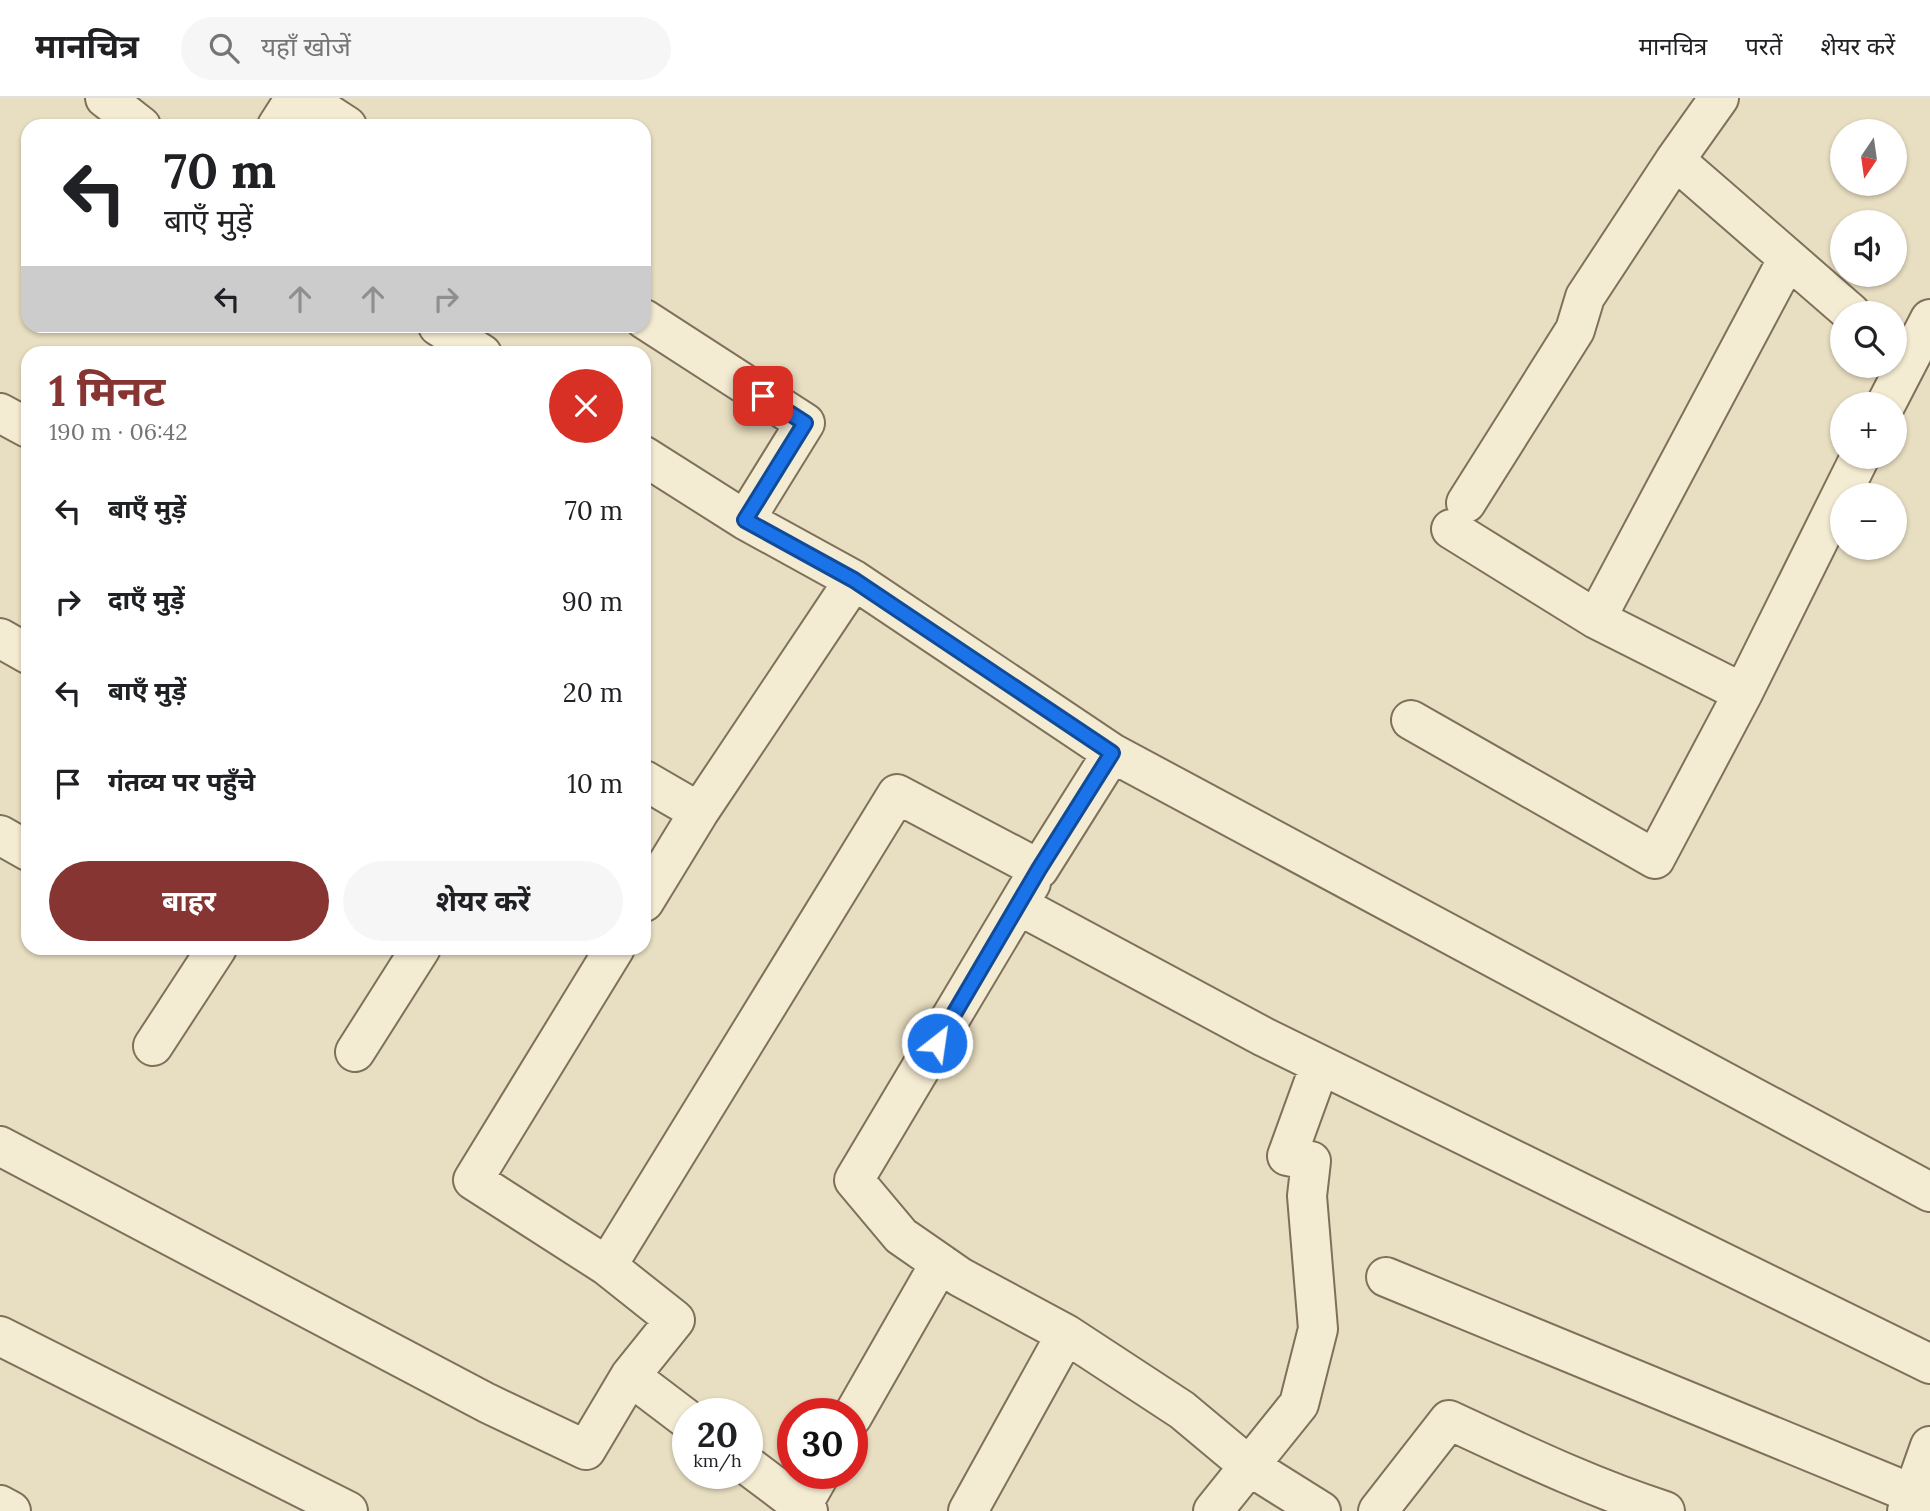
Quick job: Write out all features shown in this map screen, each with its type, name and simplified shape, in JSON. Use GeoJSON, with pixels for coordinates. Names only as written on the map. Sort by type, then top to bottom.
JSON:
{"type":"FeatureCollection","features":[{"type":"Feature","properties":{"kind":"street"},"geometry":{"type":"LineString","coordinates":[[105,98],[132,119]]}},
{"type":"Feature","properties":{"kind":"street"},"geometry":{"type":"LineString","coordinates":[[282,119],[295,98]]}},
{"type":"Feature","properties":{"kind":"street"},"geometry":{"type":"LineString","coordinates":[[304,98],[336,119]]}},
{"type":"Feature","properties":{"kind":"street"},"geometry":{"type":"LineString","coordinates":[[1719,98],[1585,297],[1575,330],[1458,516],[1596,619],[1743,692]]}},
{"type":"Feature","properties":{"kind":"street"},"geometry":{"type":"LineString","coordinates":[[1675,160],[1837,301]]}},
{"type":"Feature","properties":{"kind":"street"},"geometry":{"type":"LineString","coordinates":[[1596,619],[1787,258]]}},
{"type":"Feature","properties":{"kind":"street"},"geometry":{"type":"LineString","coordinates":[[1907,349],[1930,319]]}},
{"type":"Feature","properties":{"kind":"street"},"geometry":{"type":"LineString","coordinates":[[651,324],[805,423],[745,520]]}},
{"type":"Feature","properties":{"kind":"street"},"geometry":{"type":"LineString","coordinates":[[449,333],[469,346]]}},
{"type":"Feature","properties":{"kind":"street"},"geometry":{"type":"LineString","coordinates":[[0,413],[21,424]]}},
{"type":"Feature","properties":{"kind":"street"},"geometry":{"type":"LineString","coordinates":[[651,460],[745,520],[854,580],[1112,753],[1930,1192]]}},
{"type":"Feature","properties":{"kind":"street"},"geometry":{"type":"LineString","coordinates":[[1410,720],[1655,859],[1743,692],[1854,469]]}},
{"type":"Feature","properties":{"kind":"street"},"geometry":{"type":"LineString","coordinates":[[651,891],[699,812],[854,580]]}},
{"type":"Feature","properties":{"kind":"street"},"geometry":{"type":"LineString","coordinates":[[0,638],[21,650]]}},
{"type":"Feature","properties":{"kind":"street"},"geometry":{"type":"LineString","coordinates":[[1112,753],[1039,869],[854,1180],[901,1236],[960,1278],[1066,1334],[1182,1410],[1249,1466],[1321,1511]]}},
{"type":"Feature","properties":{"kind":"street"},"geometry":{"type":"LineString","coordinates":[[651,784],[699,812]]}},
{"type":"Feature","properties":{"kind":"street"},"geometry":{"type":"LineString","coordinates":[[607,1266],[897,794],[1039,869]]}},
{"type":"Feature","properties":{"kind":"street"},"geometry":{"type":"LineString","coordinates":[[0,835],[21,847]]}},
{"type":"Feature","properties":{"kind":"street"},"geometry":{"type":"LineString","coordinates":[[1018,905],[1264,1037],[1930,1364]]}},
{"type":"Feature","properties":{"kind":"street"},"geometry":{"type":"LineString","coordinates":[[153,1046],[212,955]]}},
{"type":"Feature","properties":{"kind":"street"},"geometry":{"type":"LineString","coordinates":[[355,1052],[417,955]]}},
{"type":"Feature","properties":{"kind":"street"},"geometry":{"type":"LineString","coordinates":[[0,1146],[487,1403],[586,1450],[630,1376],[675,1320],[607,1266],[473,1180],[611,955]]}},
{"type":"Feature","properties":{"kind":"street"},"geometry":{"type":"LineString","coordinates":[[1213,1511],[1299,1404],[1318,1329],[1307,1196],[1311,1161],[1287,1156],[1320,1065]]}},
{"type":"Feature","properties":{"kind":"street"},"geometry":{"type":"LineString","coordinates":[[862,1398],[940,1263]]}},
{"type":"Feature","properties":{"kind":"street"},"geometry":{"type":"LineString","coordinates":[[1386,1277],[1917,1502],[1930,1446]]}},
{"type":"Feature","properties":{"kind":"street"},"geometry":{"type":"LineString","coordinates":[[968,1511],[1066,1334]]}},
{"type":"Feature","properties":{"kind":"street"},"geometry":{"type":"LineString","coordinates":[[0,1336],[348,1511]]}},
{"type":"Feature","properties":{"kind":"street"},"geometry":{"type":"LineString","coordinates":[[630,1376],[672,1408]]}},
{"type":"Feature","properties":{"kind":"street"},"geometry":{"type":"LineString","coordinates":[[1378,1511],[1449,1420],[1618,1496],[1665,1511]]}},
{"type":"Feature","properties":{"kind":"street"},"geometry":{"type":"LineString","coordinates":[[763,1478],[802,1509],[812,1489]]}},
{"type":"Feature","properties":{"kind":"street"},"geometry":{"type":"LineString","coordinates":[[0,1505],[11,1511]]}},
{"type":"Feature","properties":{"kind":"route"},"geometry":{"type":"LineString","coordinates":[[763,396],[805,423],[745,520],[854,580],[1112,753],[1039,869],[937,1043]]}}]}
